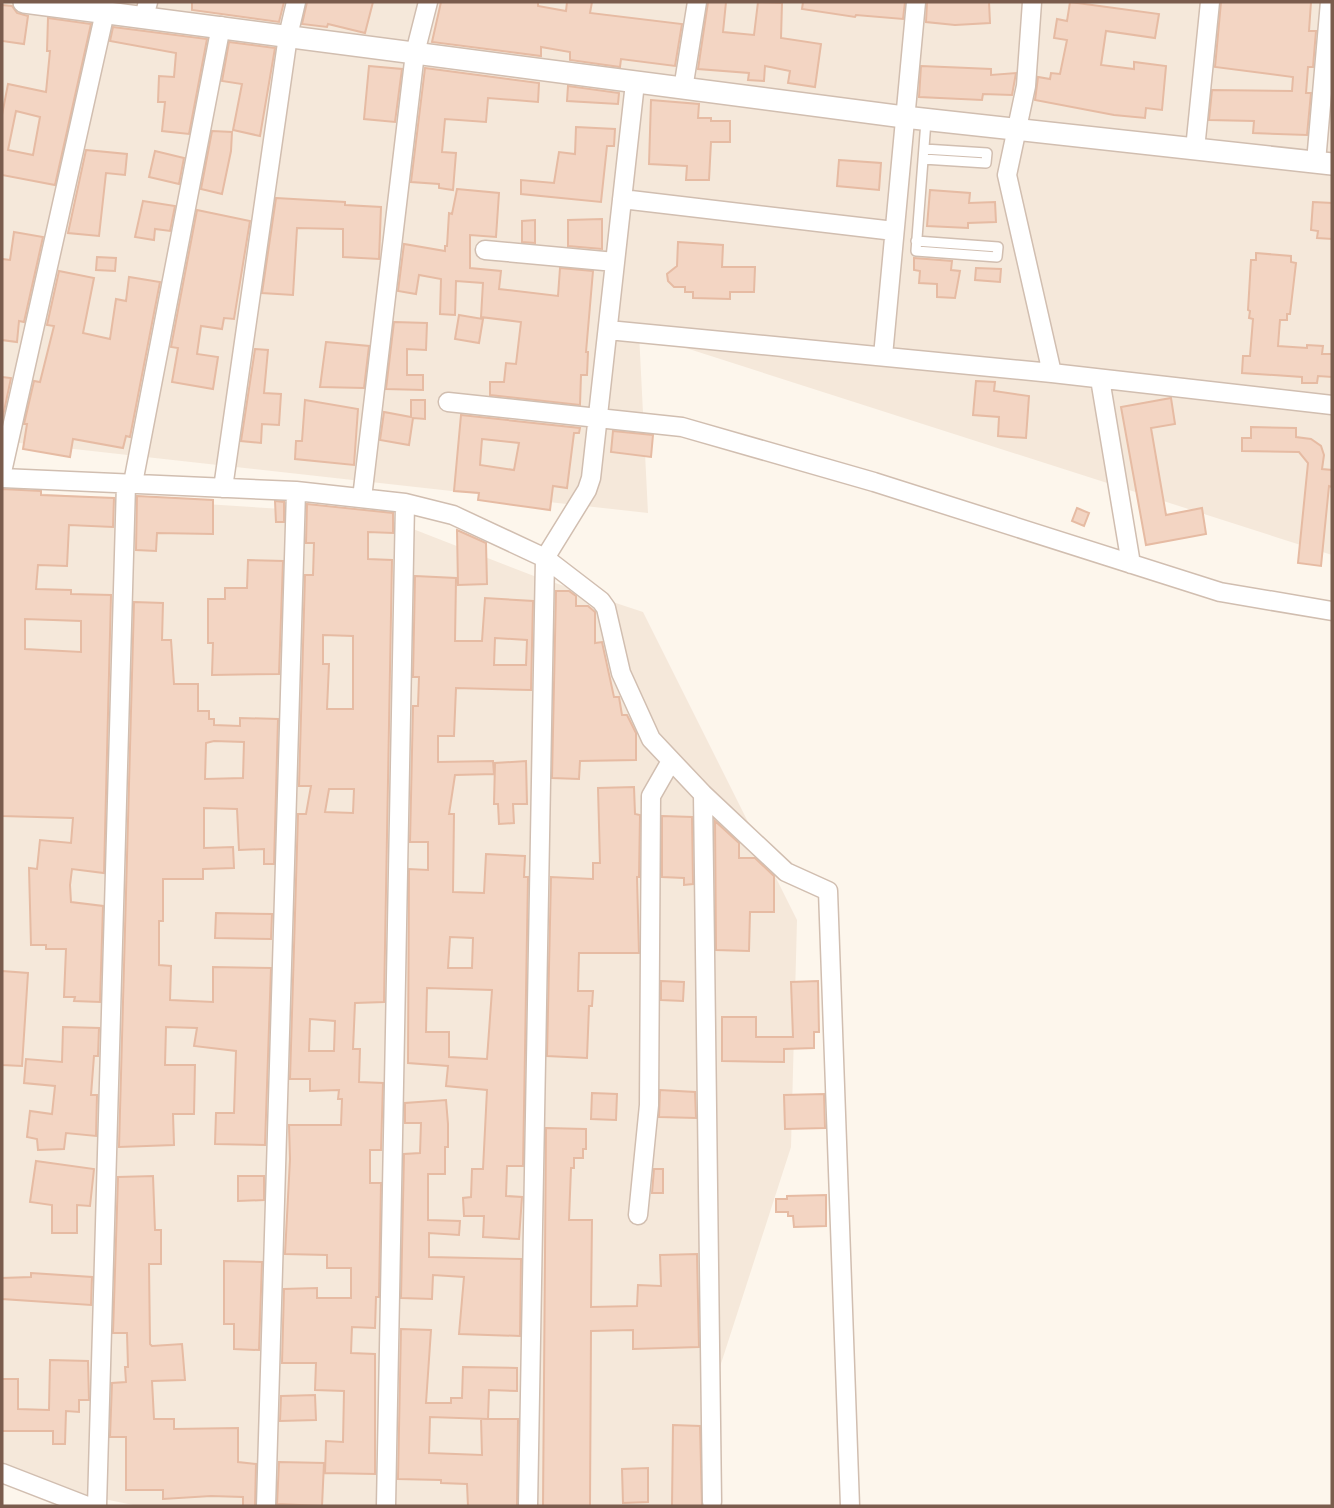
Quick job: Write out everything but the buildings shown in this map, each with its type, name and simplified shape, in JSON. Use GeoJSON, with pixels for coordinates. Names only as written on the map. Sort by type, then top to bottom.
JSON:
{"type":"FeatureCollection","features":[{"type":"Feature","properties":{"kind":"street"},"geometry":{"type":"LineString","coordinates":[[24,2],[105,12],[146,10],[221,26],[635,83],[904,117],[1324,163],[1330,2]]}},
{"type":"Feature","properties":{"kind":"street"},"geometry":{"type":"LineString","coordinates":[[223,488],[288,36],[296,2]]}},
{"type":"Feature","properties":{"kind":"street"},"geometry":{"type":"LineString","coordinates":[[362,498],[415,53],[428,2]]}},
{"type":"Feature","properties":{"kind":"street"},"geometry":{"type":"LineString","coordinates":[[683,89],[697,2]]}},
{"type":"Feature","properties":{"kind":"street"},"geometry":{"type":"LineString","coordinates":[[883,356],[916,2]]}},
{"type":"Feature","properties":{"kind":"street"},"geometry":{"type":"LineString","coordinates":[[1032,2],[1026,86],[1007,175],[1052,373]]}},
{"type":"Feature","properties":{"kind":"street"},"geometry":{"type":"LineString","coordinates":[[1195,149],[1210,2]]}},
{"type":"Feature","properties":{"kind":"street"},"geometry":{"type":"LineString","coordinates":[[105,12],[2,475],[296,491],[405,503],[453,515],[545,558],[601,601],[606,608],[621,673],[651,739],[703,794],[786,872],[828,891],[850,1506]]}},
{"type":"Feature","properties":{"kind":"street"},"geometry":{"type":"LineString","coordinates":[[97,1506],[130,484],[221,26]]}},
{"type":"Feature","properties":{"kind":"street"},"geometry":{"type":"LineString","coordinates":[[528,1506],[545,558],[587,490],[591,478],[635,83]]}},
{"type":"Feature","properties":{"kind":"street"},"geometry":{"type":"LineString","coordinates":[[622,199],[894,231]]}},
{"type":"Feature","properties":{"kind":"street"},"geometry":{"type":"LineString","coordinates":[[485,250],[615,262]]}},
{"type":"Feature","properties":{"kind":"street"},"geometry":{"type":"LineString","coordinates":[[608,330],[1052,373],[1332,405]]}},
{"type":"Feature","properties":{"kind":"street"},"geometry":{"type":"LineString","coordinates":[[1100,379],[1131,564]]}},
{"type":"Feature","properties":{"kind":"street"},"geometry":{"type":"LineString","coordinates":[[448,402],[702,431],[874,482],[1220,592],[1332,611]]}},
{"type":"Feature","properties":{"kind":"street"},"geometry":{"type":"LineString","coordinates":[[266,1506],[296,491]]}},
{"type":"Feature","properties":{"kind":"street"},"geometry":{"type":"LineString","coordinates":[[386,1506],[405,503]]}},
{"type":"Feature","properties":{"kind":"street"},"geometry":{"type":"LineString","coordinates":[[638,1215],[649,1105],[651,796],[671,761]]}},
{"type":"Feature","properties":{"kind":"street"},"geometry":{"type":"LineString","coordinates":[[703,794],[712,1502]]}},
{"type":"Feature","properties":{"kind":"street"},"geometry":{"type":"LineString","coordinates":[[2,1473],[87,1506]]}},
{"type":"Feature","properties":{"kind":"lane"},"geometry":{"type":"LineString","coordinates":[[916,241],[998,247],[997,257],[916,251],[916,241],[926,119]]}},
{"type":"Feature","properties":{"kind":"lane"},"geometry":{"type":"LineString","coordinates":[[987,153],[986,163],[923,154],[987,153]]}},
{"type":"Feature","properties":{"kind":"shaded area"},"geometry":{"type":"Polygon","coordinates":[[[2,2],[1332,2],[1332,555],[639,333],[648,513],[2,441],[2,2]]]}},
{"type":"Feature","properties":{"kind":"shaded area"},"geometry":{"type":"Polygon","coordinates":[[[2,491],[377,515],[534,576],[643,612],[797,920],[791,1147],[675,1506],[138,1506],[2,1478],[2,491]]]}}]}
